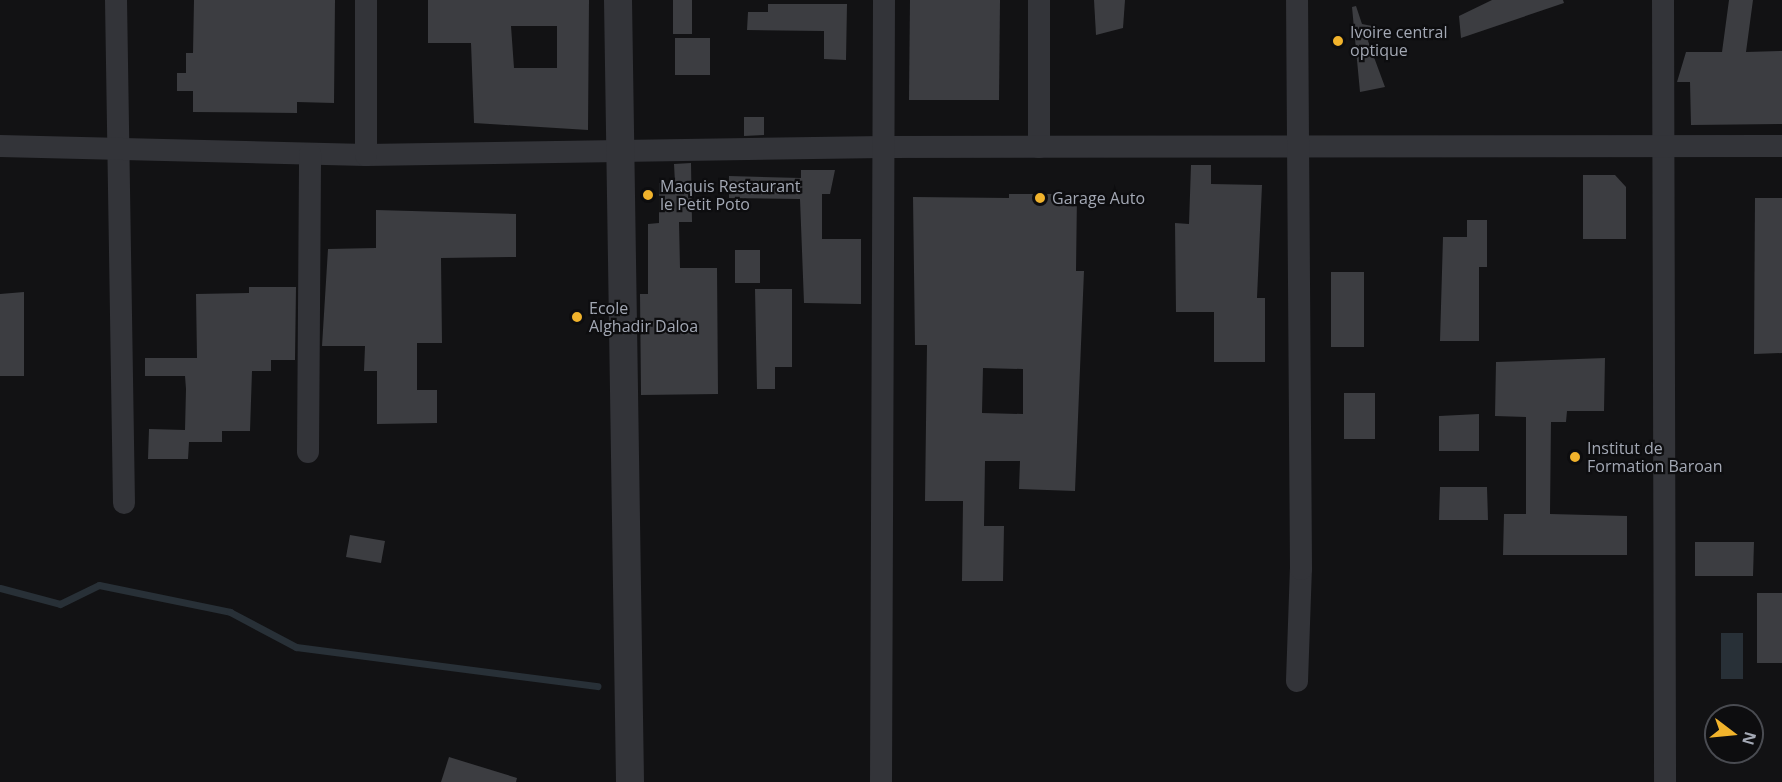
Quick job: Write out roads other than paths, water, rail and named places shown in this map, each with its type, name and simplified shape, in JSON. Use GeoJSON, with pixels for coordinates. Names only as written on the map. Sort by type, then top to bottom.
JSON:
{"type":"FeatureCollection","features":[{"type":"Feature","properties":{"kind":"street"},"geometry":{"type":"LineString","coordinates":[[116,0],[124,503]]}},
{"type":"Feature","properties":{"kind":"street"},"geometry":{"type":"LineString","coordinates":[[366,0],[366,155]]}},
{"type":"Feature","properties":{"kind":"street"},"geometry":{"type":"LineString","coordinates":[[618,0],[630,782]]}},
{"type":"Feature","properties":{"kind":"street"},"geometry":{"type":"LineString","coordinates":[[881,782],[884,0]]}},
{"type":"Feature","properties":{"kind":"street"},"geometry":{"type":"LineString","coordinates":[[1039,0],[1039,147]]}},
{"type":"Feature","properties":{"kind":"street"},"geometry":{"type":"LineString","coordinates":[[1297,0],[1296,147],[1301,569],[1297,681]]}},
{"type":"Feature","properties":{"kind":"street"},"geometry":{"type":"LineString","coordinates":[[1663,0],[1665,782]]}},
{"type":"Feature","properties":{"kind":"street"},"geometry":{"type":"LineString","coordinates":[[0,147],[118,147],[366,155],[619,149],[883,147],[1665,150],[1782,146]]}},
{"type":"Feature","properties":{"kind":"street"},"geometry":{"type":"LineString","coordinates":[[308,453],[310,154]]}},
{"type":"Feature","properties":{"kind":"waterway"},"geometry":{"type":"LineString","coordinates":[[0,588],[60,604],[99,585],[230,612],[296,647],[597,686]]}},
{"type":"Feature","properties":{"kind":"place","name":"Ivoire central optique"},"geometry":{"type":"Point","coordinates":[1338,41]}},
{"type":"Feature","properties":{"kind":"place","name":"Maquis Restaurant le Petit Poto"},"geometry":{"type":"Point","coordinates":[648,195]}},
{"type":"Feature","properties":{"kind":"place","name":"Garage Auto"},"geometry":{"type":"Point","coordinates":[1040,198]}},
{"type":"Feature","properties":{"kind":"place","name":"Ecole Alghadir Daloa"},"geometry":{"type":"Point","coordinates":[577,317]}},
{"type":"Feature","properties":{"kind":"place","name":"Institut de Formation Baroan"},"geometry":{"type":"Point","coordinates":[1575,457]}}]}
